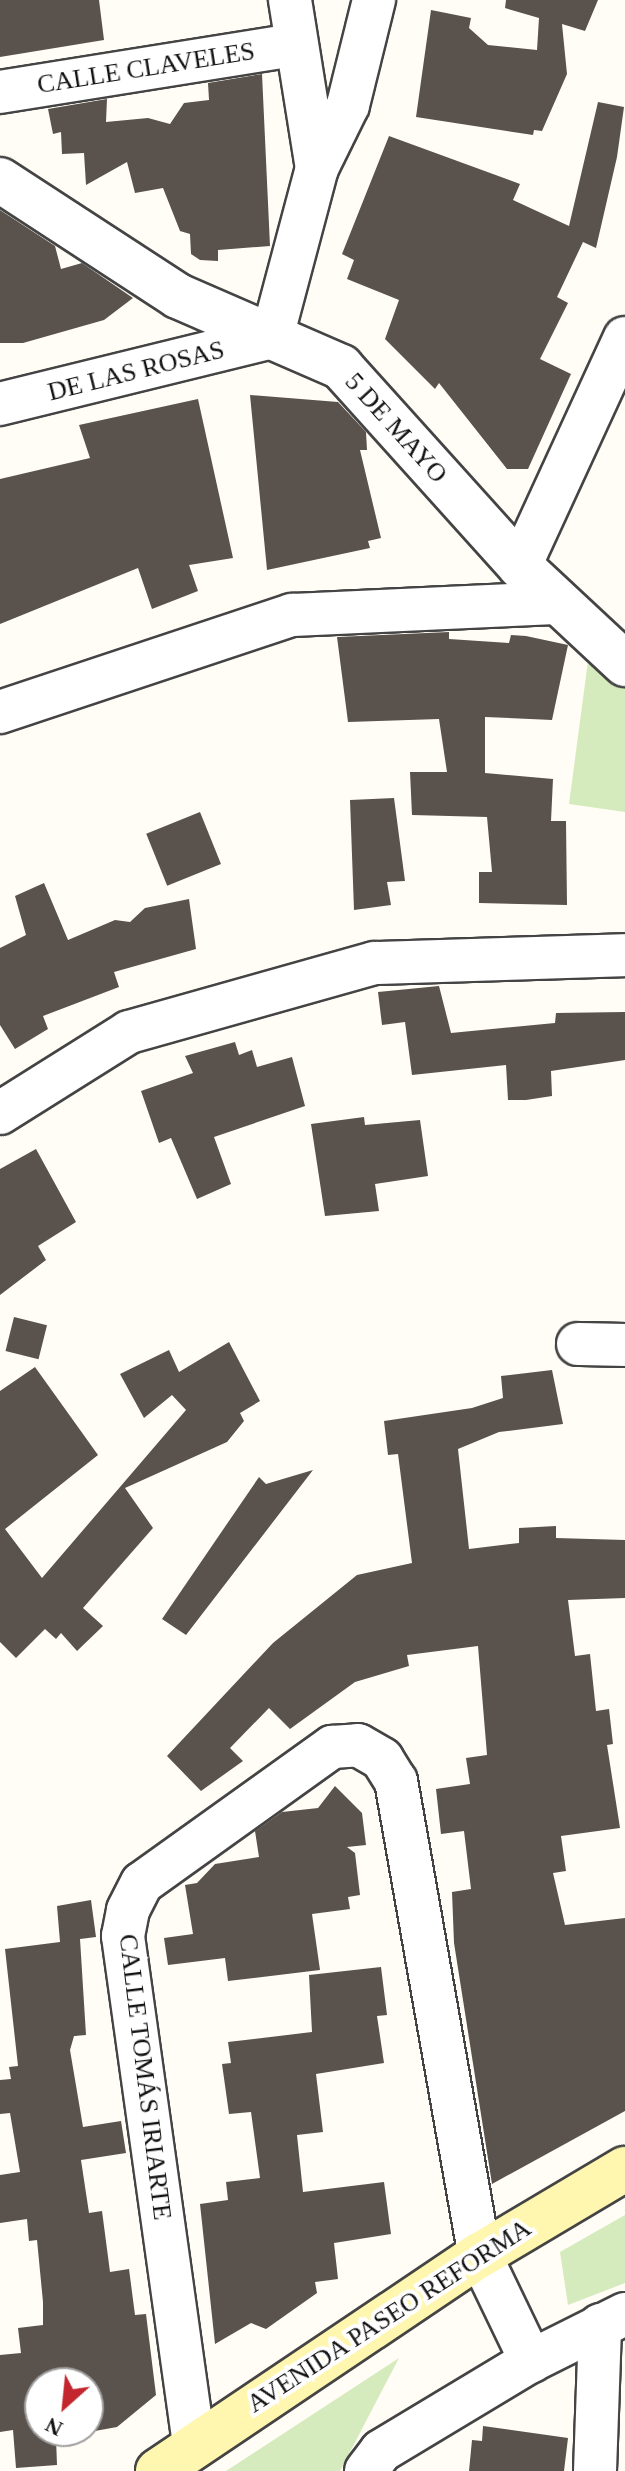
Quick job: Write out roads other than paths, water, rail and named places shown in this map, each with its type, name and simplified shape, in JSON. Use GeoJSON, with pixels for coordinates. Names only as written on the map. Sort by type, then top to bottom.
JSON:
{"type":"FeatureCollection","features":[{"type":"Feature","properties":{"kind":"main road","name":"AVENIDA PASEO REFORMA"},"geometry":{"type":"LineString","coordinates":[[158,2471],[480,2255],[625,2169]]}},
{"type":"Feature","properties":{"kind":"street"},"geometry":{"type":"LineString","coordinates":[[290,0],[293,45],[317,168]]}},
{"type":"Feature","properties":{"kind":"street"},"geometry":{"type":"LineString","coordinates":[[272,337],[317,168],[348,105],[374,0]]}},
{"type":"Feature","properties":{"kind":"street","name":"CALLE CLAVELES"},"geometry":{"type":"LineString","coordinates":[[0,92],[293,45]]}},
{"type":"Feature","properties":{"kind":"street","name":"5 DE MAYO"},"geometry":{"type":"LineString","coordinates":[[0,180],[178,296],[341,367],[520,566],[556,603],[625,664]]}},
{"type":"Feature","properties":{"kind":"street","name":"DE LAS ROSAS"},"geometry":{"type":"LineString","coordinates":[[0,404],[272,337]]}},
{"type":"Feature","properties":{"kind":"street"},"geometry":{"type":"LineString","coordinates":[[520,566],[625,338]]}},
{"type":"Feature","properties":{"kind":"street"},"geometry":{"type":"LineString","coordinates":[[0,712],[292,615],[556,603]]}},
{"type":"Feature","properties":{"kind":"street"},"geometry":{"type":"LineString","coordinates":[[0,1113],[129,1032],[375,963],[625,955]]}},
{"type":"Feature","properties":{"kind":"street"},"geometry":{"type":"LineString","coordinates":[[578,1344],[625,1345]]}},
{"type":"Feature","properties":{"kind":"street","name":"CALLE TOMÁS IRIARTE"},"geometry":{"type":"LineString","coordinates":[[194,2444],[123,1936],[128,1910],[142,1883],[332,1747],[358,1745],[382,1759],[396,1781],[480,2255],[531,2361]]}},
{"type":"Feature","properties":{"kind":"street"},"geometry":{"type":"LineString","coordinates":[[374,2461],[531,2361],[612,2320]]}},
{"type":"Feature","properties":{"kind":"street"},"geometry":{"type":"LineString","coordinates":[[595,2471],[612,2320]]}}]}
